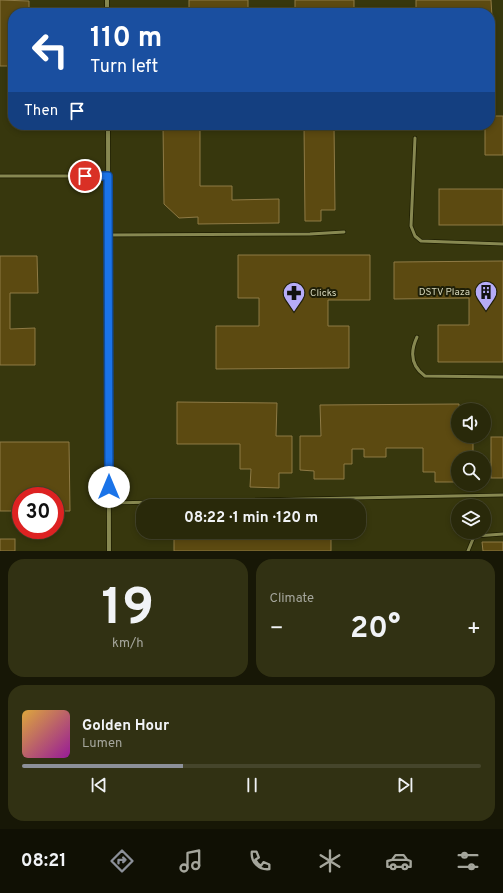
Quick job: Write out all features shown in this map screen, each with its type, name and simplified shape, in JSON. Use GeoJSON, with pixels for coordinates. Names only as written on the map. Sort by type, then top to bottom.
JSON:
{"type":"FeatureCollection","features":[{"type":"Feature","properties":{"kind":"street"},"geometry":{"type":"LineString","coordinates":[[108,130],[109,551]]}},
{"type":"Feature","properties":{"kind":"lane"},"geometry":{"type":"LineString","coordinates":[[415,138],[411,226],[415,236],[421,241],[503,244]]}},
{"type":"Feature","properties":{"kind":"lane"},"geometry":{"type":"LineString","coordinates":[[0,176],[108,176]]}},
{"type":"Feature","properties":{"kind":"lane"},"geometry":{"type":"LineString","coordinates":[[108,235],[310,234],[344,232]]}},
{"type":"Feature","properties":{"kind":"lane"},"geometry":{"type":"LineString","coordinates":[[416,337],[413,345],[414,364],[425,376],[503,377]]}},
{"type":"Feature","properties":{"kind":"lane"},"geometry":{"type":"LineString","coordinates":[[109,502],[503,495]]}},
{"type":"Feature","properties":{"kind":"lane"},"geometry":{"type":"LineString","coordinates":[[468,551],[473,539],[476,536],[503,534]]}},
{"type":"Feature","properties":{"kind":"building"},"geometry":{"type":"Polygon","coordinates":[[[0,0],[29,1],[29,8],[8,8],[8,66],[0,66],[0,0]]]}},
{"type":"Feature","properties":{"kind":"building"},"geometry":{"type":"Polygon","coordinates":[[[189,0],[248,0],[248,8],[189,8],[189,0]]]}},
{"type":"Feature","properties":{"kind":"building"},"geometry":{"type":"Polygon","coordinates":[[[295,0],[354,0],[354,8],[295,8],[295,0]]]}},
{"type":"Feature","properties":{"kind":"building"},"geometry":{"type":"Polygon","coordinates":[[[416,0],[491,0],[491,8],[416,8],[416,0]]]}},
{"type":"Feature","properties":{"kind":"building"},"geometry":{"type":"Polygon","coordinates":[[[495,116],[503,116],[503,155],[485,155],[485,130],[495,130],[495,116]]]}},
{"type":"Feature","properties":{"kind":"building"},"geometry":{"type":"Polygon","coordinates":[[[163,130],[200,130],[200,186],[232,186],[232,200],[279,199],[279,223],[198,224],[198,217],[179,218],[164,204],[163,130]]]}},
{"type":"Feature","properties":{"kind":"building"},"geometry":{"type":"Polygon","coordinates":[[[304,130],[334,130],[335,210],[321,210],[321,221],[305,221],[304,130]]]}},
{"type":"Feature","properties":{"kind":"building"},"geometry":{"type":"Polygon","coordinates":[[[439,189],[503,189],[503,225],[439,225],[439,189]]]}},
{"type":"Feature","properties":{"kind":"building","name":"Clicks"},"geometry":{"type":"Polygon","coordinates":[[[238,255],[370,255],[370,300],[328,300],[328,326],[349,326],[349,368],[216,369],[216,326],[259,326],[259,298],[238,298],[238,255]]]}},
{"type":"Feature","properties":{"kind":"building"},"geometry":{"type":"Polygon","coordinates":[[[0,256],[37,256],[38,293],[10,293],[10,329],[35,328],[35,365],[0,365],[0,256]]]}},
{"type":"Feature","properties":{"kind":"building","name":"DSTV Plaza"},"geometry":{"type":"Polygon","coordinates":[[[503,261],[503,362],[438,362],[438,325],[469,325],[469,298],[394,299],[394,262],[503,261]]]}},
{"type":"Feature","properties":{"kind":"building"},"geometry":{"type":"Polygon","coordinates":[[[177,402],[277,403],[276,436],[292,436],[292,473],[279,473],[279,488],[250,487],[251,469],[240,469],[240,444],[177,444],[177,402]]]}},
{"type":"Feature","properties":{"kind":"building"},"geometry":{"type":"Polygon","coordinates":[[[451,404],[451,443],[473,443],[473,451],[451,451],[451,482],[435,482],[435,472],[423,472],[423,448],[386,448],[386,457],[364,457],[364,449],[352,449],[352,464],[344,464],[344,479],[314,479],[314,471],[300,470],[300,436],[321,436],[320,405],[451,404]]]}},
{"type":"Feature","properties":{"kind":"building"},"geometry":{"type":"Polygon","coordinates":[[[491,437],[503,437],[503,478],[491,478],[491,437]]]}},
{"type":"Feature","properties":{"kind":"building"},"geometry":{"type":"Polygon","coordinates":[[[0,442],[69,442],[70,511],[64,511],[64,487],[12,487],[12,511],[0,511],[0,442]]]}},
{"type":"Feature","properties":{"kind":"building"},"geometry":{"type":"Polygon","coordinates":[[[0,539],[15,539],[15,551],[0,551],[0,539]]]}},
{"type":"Feature","properties":{"kind":"building"},"geometry":{"type":"Polygon","coordinates":[[[174,539],[331,539],[331,551],[174,551],[174,539]]]}},
{"type":"Feature","properties":{"kind":"building"},"geometry":{"type":"Polygon","coordinates":[[[482,542],[503,542],[503,551],[483,551],[482,542]]]}},
{"type":"Feature","properties":{"kind":"place","name":"Clicks"},"geometry":{"type":"Point","coordinates":[294,312]}},
{"type":"Feature","properties":{"kind":"place","name":"DSTV Plaza"},"geometry":{"type":"Point","coordinates":[486,312]}},
{"type":"Feature","properties":{"kind":"route"},"geometry":{"type":"LineString","coordinates":[[85,176],[108,176],[109,487]]}}]}
